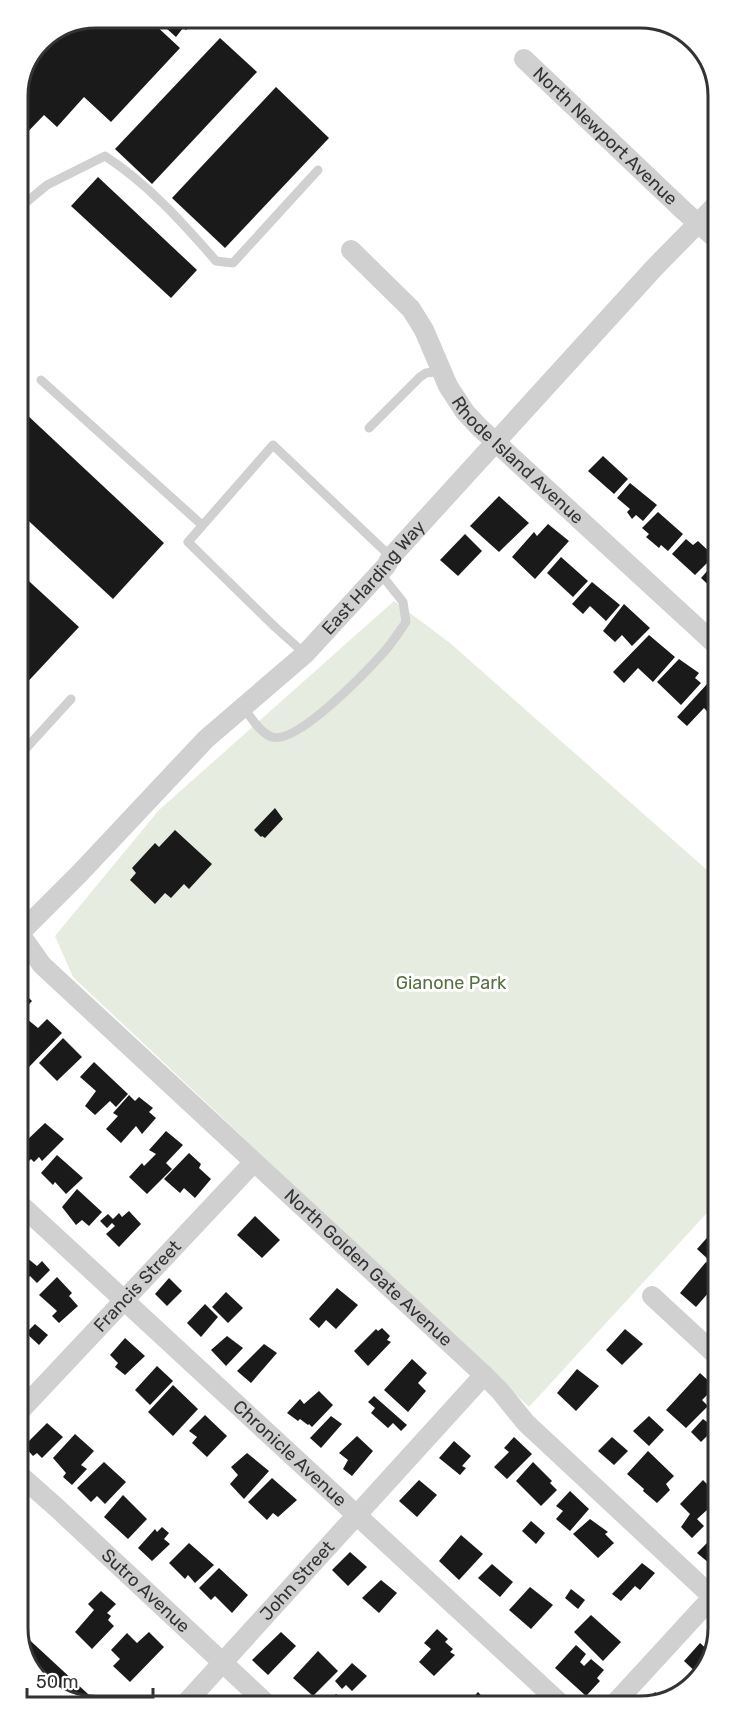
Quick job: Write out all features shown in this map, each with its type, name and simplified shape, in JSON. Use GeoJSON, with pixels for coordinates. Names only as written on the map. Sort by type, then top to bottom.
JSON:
{"type":"FeatureCollection","features":[{"type":"Feature","properties":{"kind":"street","name":"North Newport Avenue"},"geometry":{"type":"LineString","coordinates":[[524,59],[707,230]]}},
{"type":"Feature","properties":{"kind":"street","name":"East Harding Way"},"geometry":{"type":"LineString","coordinates":[[29,925],[206,739],[305,654],[655,267],[707,230]]}},
{"type":"Feature","properties":{"kind":"street","name":"Rhode Island Avenue"},"geometry":{"type":"LineString","coordinates":[[351,250],[411,309],[424,330],[441,371],[465,412],[495,443],[708,637]]}},
{"type":"Feature","properties":{"kind":"street","name":"North Golden Gate Avenue"},"geometry":{"type":"LineString","coordinates":[[29,947],[42,965],[484,1375],[526,1423],[708,1590]]}},
{"type":"Feature","properties":{"kind":"street","name":"Francis Street"},"geometry":{"type":"LineString","coordinates":[[29,1402],[254,1162]]}},
{"type":"Feature","properties":{"kind":"street","name":"Chronicle Avenue"},"geometry":{"type":"LineString","coordinates":[[29,1212],[552,1696]]}},
{"type":"Feature","properties":{"kind":"street"},"geometry":{"type":"LineString","coordinates":[[652,1296],[708,1348]]}},
{"type":"Feature","properties":{"kind":"street","name":"John Street"},"geometry":{"type":"LineString","coordinates":[[193,1695],[484,1375]]}},
{"type":"Feature","properties":{"kind":"street","name":"Sutro Avenue"},"geometry":{"type":"LineString","coordinates":[[29,1484],[258,1695]]}},
{"type":"Feature","properties":{"kind":"street"},"geometry":{"type":"LineString","coordinates":[[622,1696],[708,1605]]}},
{"type":"Feature","properties":{"kind":"lane"},"geometry":{"type":"LineString","coordinates":[[29,200],[47,185],[105,156],[126,170],[189,230],[216,261],[233,263],[318,170]]}},
{"type":"Feature","properties":{"kind":"lane"},"geometry":{"type":"LineString","coordinates":[[369,428],[420,377],[426,373],[441,371]]}},
{"type":"Feature","properties":{"kind":"lane"},"geometry":{"type":"LineString","coordinates":[[41,380],[202,525]]}},
{"type":"Feature","properties":{"kind":"lane"},"geometry":{"type":"LineString","coordinates":[[243,707],[263,732],[274,738],[288,735],[306,725],[342,695],[384,652],[406,622],[403,602],[385,565],[273,445],[188,542],[305,654]]}},
{"type":"Feature","properties":{"kind":"lane"},"geometry":{"type":"LineString","coordinates":[[29,744],[71,699]]}},
{"type":"Feature","properties":{"kind":"green space","name":"Gianone Park"},"geometry":{"type":"Polygon","coordinates":[[[394,601],[450,643],[708,871],[708,1212],[529,1407],[73,977],[55,936],[159,810],[394,601]]]}},
{"type":"Feature","properties":{"kind":"building"},"geometry":{"type":"Polygon","coordinates":[[[88,29],[159,29],[180,48],[111,122],[84,97],[57,127],[44,115],[29,131],[31,79],[43,55],[62,38],[88,29]]]}},
{"type":"Feature","properties":{"kind":"building"},"geometry":{"type":"Polygon","coordinates":[[[167,29],[182,29],[176,37],[167,29]]]}},
{"type":"Feature","properties":{"kind":"building"},"geometry":{"type":"Polygon","coordinates":[[[220,38],[257,72],[152,184],[115,149],[220,38]]]}},
{"type":"Feature","properties":{"kind":"building"},"geometry":{"type":"Polygon","coordinates":[[[276,87],[329,138],[225,248],[172,198],[276,87]]]}},
{"type":"Feature","properties":{"kind":"building"},"geometry":{"type":"Polygon","coordinates":[[[98,177],[197,270],[171,298],[71,206],[98,177]]]}},
{"type":"Feature","properties":{"kind":"building"},"geometry":{"type":"Polygon","coordinates":[[[29,417],[164,543],[113,599],[29,521],[29,417]]]}},
{"type":"Feature","properties":{"kind":"building"},"geometry":{"type":"Polygon","coordinates":[[[603,456],[628,479],[614,494],[588,471],[603,456]]]}},
{"type":"Feature","properties":{"kind":"building"},"geometry":{"type":"Polygon","coordinates":[[[630,483],[657,505],[643,521],[636,515],[632,519],[627,512],[630,509],[617,498],[630,483]]]}},
{"type":"Feature","properties":{"kind":"building"},"geometry":{"type":"Polygon","coordinates":[[[499,496],[529,523],[499,552],[470,526],[499,496]]]}},
{"type":"Feature","properties":{"kind":"building"},"geometry":{"type":"Polygon","coordinates":[[[658,512],[683,534],[668,551],[661,545],[659,548],[646,537],[649,534],[642,528],[658,512]]]}},
{"type":"Feature","properties":{"kind":"building"},"geometry":{"type":"Polygon","coordinates":[[[548,524],[569,541],[535,579],[512,557],[534,532],[537,536],[548,524]]]}},
{"type":"Feature","properties":{"kind":"building"},"geometry":{"type":"Polygon","coordinates":[[[465,534],[482,551],[458,576],[440,560],[465,534]]]}},
{"type":"Feature","properties":{"kind":"building"},"geometry":{"type":"Polygon","coordinates":[[[686,539],[693,545],[698,541],[708,550],[708,562],[695,575],[672,554],[686,539]]]}},
{"type":"Feature","properties":{"kind":"building"},"geometry":{"type":"Polygon","coordinates":[[[561,557],[588,581],[573,597],[547,573],[561,557]]]}},
{"type":"Feature","properties":{"kind":"building"},"geometry":{"type":"Polygon","coordinates":[[[708,570],[708,584],[701,578],[708,570]]]}},
{"type":"Feature","properties":{"kind":"building"},"geometry":{"type":"Polygon","coordinates":[[[29,581],[79,627],[29,680],[29,581]]]}},
{"type":"Feature","properties":{"kind":"building"},"geometry":{"type":"Polygon","coordinates":[[[592,582],[620,605],[606,621],[590,606],[583,614],[572,604],[592,582]]]}},
{"type":"Feature","properties":{"kind":"building"},"geometry":{"type":"Polygon","coordinates":[[[624,604],[650,628],[632,646],[622,635],[615,642],[603,631],[624,604]]]}},
{"type":"Feature","properties":{"kind":"building"},"geometry":{"type":"Polygon","coordinates":[[[649,635],[675,657],[653,682],[638,668],[624,683],[613,672],[649,635]]]}},
{"type":"Feature","properties":{"kind":"building"},"geometry":{"type":"Polygon","coordinates":[[[679,659],[699,673],[695,678],[701,683],[681,705],[657,682],[679,659]]]}},
{"type":"Feature","properties":{"kind":"building"},"geometry":{"type":"Polygon","coordinates":[[[708,683],[708,712],[704,708],[687,726],[677,717],[708,683]]]}},
{"type":"Feature","properties":{"kind":"building"},"geometry":{"type":"Polygon","coordinates":[[[275,808],[283,819],[265,838],[261,837],[254,830],[275,808]]]}},
{"type":"Feature","properties":{"kind":"building"},"geometry":{"type":"Polygon","coordinates":[[[175,830],[212,864],[189,889],[184,884],[171,898],[165,893],[155,904],[130,880],[136,873],[132,868],[155,843],[159,847],[175,830]]]}},
{"type":"Feature","properties":{"kind":"building"},"geometry":{"type":"Polygon","coordinates":[[[47,1019],[62,1033],[29,1067],[29,1021],[38,1028],[47,1019]]]}},
{"type":"Feature","properties":{"kind":"building"},"geometry":{"type":"Polygon","coordinates":[[[63,1038],[82,1057],[57,1081],[39,1063],[63,1038]]]}},
{"type":"Feature","properties":{"kind":"building"},"geometry":{"type":"Polygon","coordinates":[[[94,1062],[128,1094],[116,1107],[110,1101],[95,1115],[85,1106],[96,1091],[80,1077],[94,1062]]]}},
{"type":"Feature","properties":{"kind":"building"},"geometry":{"type":"Polygon","coordinates":[[[129,1095],[135,1101],[139,1097],[153,1108],[149,1112],[156,1118],[142,1134],[136,1126],[121,1143],[106,1129],[118,1116],[113,1113],[129,1095]]]}},
{"type":"Feature","properties":{"kind":"building"},"geometry":{"type":"Polygon","coordinates":[[[45,1123],[64,1139],[42,1161],[39,1157],[34,1162],[31,1159],[29,1161],[29,1138],[45,1123]]]}},
{"type":"Feature","properties":{"kind":"building"},"geometry":{"type":"Polygon","coordinates":[[[166,1131],[183,1145],[166,1163],[172,1169],[147,1194],[129,1177],[142,1163],[144,1166],[156,1154],[149,1150],[166,1131]]]}},
{"type":"Feature","properties":{"kind":"building"},"geometry":{"type":"Polygon","coordinates":[[[189,1153],[201,1164],[199,1168],[211,1179],[195,1198],[184,1188],[180,1193],[164,1179],[189,1153]]]}},
{"type":"Feature","properties":{"kind":"building"},"geometry":{"type":"Polygon","coordinates":[[[57,1155],[83,1178],[66,1194],[55,1182],[53,1185],[41,1173],[57,1155]]]}},
{"type":"Feature","properties":{"kind":"building"},"geometry":{"type":"Polygon","coordinates":[[[77,1189],[102,1212],[89,1226],[82,1220],[76,1225],[62,1207],[77,1189]]]}},
{"type":"Feature","properties":{"kind":"building"},"geometry":{"type":"Polygon","coordinates":[[[129,1211],[141,1224],[119,1247],[106,1234],[115,1226],[112,1223],[107,1228],[100,1221],[108,1214],[113,1219],[119,1213],[122,1217],[129,1211]]]}},
{"type":"Feature","properties":{"kind":"building"},"geometry":{"type":"Polygon","coordinates":[[[255,1216],[280,1240],[262,1258],[237,1235],[255,1216]]]}},
{"type":"Feature","properties":{"kind":"building"},"geometry":{"type":"Polygon","coordinates":[[[708,1237],[708,1259],[697,1249],[708,1237]]]}},
{"type":"Feature","properties":{"kind":"building"},"geometry":{"type":"Polygon","coordinates":[[[29,1260],[37,1266],[42,1261],[50,1270],[37,1283],[30,1276],[29,1260]]]}},
{"type":"Feature","properties":{"kind":"building"},"geometry":{"type":"Polygon","coordinates":[[[706,1262],[708,1264],[708,1293],[696,1307],[680,1293],[706,1262]]]}},
{"type":"Feature","properties":{"kind":"building"},"geometry":{"type":"Polygon","coordinates":[[[57,1277],[72,1293],[69,1296],[78,1306],[59,1323],[52,1316],[57,1311],[39,1295],[57,1277]]]}},
{"type":"Feature","properties":{"kind":"building"},"geometry":{"type":"Polygon","coordinates":[[[169,1278],[182,1291],[167,1306],[155,1294],[169,1278]]]}},
{"type":"Feature","properties":{"kind":"building"},"geometry":{"type":"Polygon","coordinates":[[[337,1288],[358,1305],[336,1329],[326,1320],[319,1328],[309,1319],[337,1288]]]}},
{"type":"Feature","properties":{"kind":"building"},"geometry":{"type":"Polygon","coordinates":[[[226,1292],[243,1308],[228,1323],[212,1307],[226,1292]]]}},
{"type":"Feature","properties":{"kind":"building"},"geometry":{"type":"Polygon","coordinates":[[[205,1304],[218,1317],[201,1337],[187,1323],[205,1304]]]}},
{"type":"Feature","properties":{"kind":"building"},"geometry":{"type":"Polygon","coordinates":[[[35,1324],[48,1335],[39,1345],[29,1336],[29,1330],[35,1324]]]}},
{"type":"Feature","properties":{"kind":"building"},"geometry":{"type":"Polygon","coordinates":[[[382,1328],[390,1336],[387,1340],[391,1342],[368,1366],[354,1351],[376,1329],[378,1331],[382,1328]]]}},
{"type":"Feature","properties":{"kind":"building"},"geometry":{"type":"Polygon","coordinates":[[[625,1329],[643,1344],[622,1365],[606,1350],[625,1329]]]}},
{"type":"Feature","properties":{"kind":"building"},"geometry":{"type":"Polygon","coordinates":[[[227,1336],[243,1348],[226,1366],[211,1350],[227,1336]]]}},
{"type":"Feature","properties":{"kind":"building"},"geometry":{"type":"Polygon","coordinates":[[[125,1338],[145,1356],[125,1375],[115,1367],[118,1363],[110,1355],[125,1338]]]}},
{"type":"Feature","properties":{"kind":"building"},"geometry":{"type":"Polygon","coordinates":[[[264,1344],[277,1353],[251,1383],[237,1371],[264,1344]]]}},
{"type":"Feature","properties":{"kind":"building"},"geometry":{"type":"Polygon","coordinates":[[[412,1359],[427,1373],[418,1383],[426,1391],[408,1412],[384,1390],[412,1359]]]}},
{"type":"Feature","properties":{"kind":"building"},"geometry":{"type":"Polygon","coordinates":[[[157,1366],[173,1381],[150,1405],[135,1390],[157,1366]]]}},
{"type":"Feature","properties":{"kind":"building"},"geometry":{"type":"Polygon","coordinates":[[[577,1369],[599,1386],[576,1411],[557,1393],[577,1369]]]}},
{"type":"Feature","properties":{"kind":"building"},"geometry":{"type":"Polygon","coordinates":[[[700,1373],[708,1380],[708,1394],[702,1400],[708,1406],[686,1428],[666,1410],[700,1373]]]}},
{"type":"Feature","properties":{"kind":"building"},"geometry":{"type":"Polygon","coordinates":[[[173,1385],[198,1409],[173,1436],[148,1412],[173,1385]]]}},
{"type":"Feature","properties":{"kind":"building"},"geometry":{"type":"Polygon","coordinates":[[[319,1391],[333,1405],[312,1427],[287,1413],[300,1399],[304,1404],[319,1391]]]}},
{"type":"Feature","properties":{"kind":"building"},"geometry":{"type":"Polygon","coordinates":[[[374,1396],[407,1425],[401,1431],[393,1423],[388,1428],[371,1413],[375,1408],[368,1402],[374,1396]]]}},
{"type":"Feature","properties":{"kind":"building"},"geometry":{"type":"Polygon","coordinates":[[[205,1415],[227,1436],[207,1457],[192,1443],[197,1437],[189,1431],[205,1415]]]}},
{"type":"Feature","properties":{"kind":"building"},"geometry":{"type":"Polygon","coordinates":[[[331,1416],[342,1424],[321,1448],[310,1438],[331,1416]]]}},
{"type":"Feature","properties":{"kind":"building"},"geometry":{"type":"Polygon","coordinates":[[[649,1416],[664,1430],[649,1446],[633,1431],[649,1416]]]}},
{"type":"Feature","properties":{"kind":"building"},"geometry":{"type":"Polygon","coordinates":[[[703,1419],[708,1423],[708,1435],[701,1442],[691,1432],[703,1419]]]}},
{"type":"Feature","properties":{"kind":"building"},"geometry":{"type":"Polygon","coordinates":[[[47,1423],[63,1437],[42,1458],[37,1453],[33,1456],[29,1452],[29,1441],[47,1423]]]}},
{"type":"Feature","properties":{"kind":"building"},"geometry":{"type":"Polygon","coordinates":[[[75,1434],[94,1451],[81,1465],[87,1469],[72,1485],[63,1477],[66,1473],[53,1458],[75,1434]]]}},
{"type":"Feature","properties":{"kind":"building"},"geometry":{"type":"Polygon","coordinates":[[[357,1436],[373,1451],[352,1476],[343,1469],[348,1460],[339,1453],[357,1436]]]}},
{"type":"Feature","properties":{"kind":"building"},"geometry":{"type":"Polygon","coordinates":[[[514,1437],[532,1454],[507,1479],[494,1467],[509,1452],[504,1448],[514,1437]]]}},
{"type":"Feature","properties":{"kind":"building"},"geometry":{"type":"Polygon","coordinates":[[[612,1437],[628,1451],[614,1465],[598,1451],[612,1437]]]}},
{"type":"Feature","properties":{"kind":"building"},"geometry":{"type":"Polygon","coordinates":[[[454,1441],[471,1456],[462,1466],[466,1468],[460,1475],[439,1458],[454,1441]]]}},
{"type":"Feature","properties":{"kind":"building"},"geometry":{"type":"Polygon","coordinates":[[[648,1451],[674,1476],[666,1484],[670,1490],[657,1503],[627,1474],[648,1451]]]}},
{"type":"Feature","properties":{"kind":"building"},"geometry":{"type":"Polygon","coordinates":[[[247,1453],[269,1471],[244,1499],[230,1484],[238,1475],[231,1467],[247,1453]]]}},
{"type":"Feature","properties":{"kind":"building"},"geometry":{"type":"Polygon","coordinates":[[[104,1462],[126,1482],[105,1504],[97,1496],[91,1502],[77,1488],[104,1462]]]}},
{"type":"Feature","properties":{"kind":"building"},"geometry":{"type":"Polygon","coordinates":[[[533,1462],[552,1481],[550,1483],[557,1490],[541,1506],[516,1481],[533,1462]]]}},
{"type":"Feature","properties":{"kind":"building"},"geometry":{"type":"Polygon","coordinates":[[[272,1478],[297,1500],[278,1517],[273,1513],[267,1520],[248,1502],[272,1478]]]}},
{"type":"Feature","properties":{"kind":"building"},"geometry":{"type":"Polygon","coordinates":[[[419,1480],[437,1495],[417,1517],[399,1501],[419,1480]]]}},
{"type":"Feature","properties":{"kind":"building"},"geometry":{"type":"Polygon","coordinates":[[[703,1480],[708,1485],[708,1509],[697,1519],[704,1526],[692,1538],[681,1527],[690,1514],[680,1504],[703,1480]]]}},
{"type":"Feature","properties":{"kind":"building"},"geometry":{"type":"Polygon","coordinates":[[[570,1491],[589,1509],[570,1531],[556,1519],[563,1511],[556,1506],[570,1491]]]}},
{"type":"Feature","properties":{"kind":"building"},"geometry":{"type":"Polygon","coordinates":[[[123,1495],[147,1519],[128,1539],[104,1517],[123,1495]]]}},
{"type":"Feature","properties":{"kind":"building"},"geometry":{"type":"Polygon","coordinates":[[[590,1519],[608,1532],[605,1534],[614,1543],[598,1558],[573,1534],[590,1519]]]}},
{"type":"Feature","properties":{"kind":"building"},"geometry":{"type":"Polygon","coordinates":[[[531,1521],[545,1533],[536,1544],[522,1531],[531,1521]]]}},
{"type":"Feature","properties":{"kind":"building"},"geometry":{"type":"Polygon","coordinates":[[[162,1527],[169,1533],[164,1539],[170,1544],[152,1561],[138,1548],[155,1529],[157,1532],[162,1527]]]}},
{"type":"Feature","properties":{"kind":"building"},"geometry":{"type":"Polygon","coordinates":[[[461,1535],[483,1554],[459,1580],[439,1561],[461,1535]]]}},
{"type":"Feature","properties":{"kind":"building"},"geometry":{"type":"Polygon","coordinates":[[[708,1542],[708,1562],[697,1553],[708,1542]]]}},
{"type":"Feature","properties":{"kind":"building"},"geometry":{"type":"Polygon","coordinates":[[[189,1543],[214,1565],[195,1583],[188,1575],[185,1579],[169,1563],[189,1543]]]}},
{"type":"Feature","properties":{"kind":"building"},"geometry":{"type":"Polygon","coordinates":[[[350,1552],[367,1567],[348,1586],[332,1570],[350,1552]]]}},
{"type":"Feature","properties":{"kind":"building"},"geometry":{"type":"Polygon","coordinates":[[[642,1563],[655,1573],[640,1590],[635,1586],[621,1601],[612,1594],[642,1563]]]}},
{"type":"Feature","properties":{"kind":"building"},"geometry":{"type":"Polygon","coordinates":[[[492,1564],[513,1582],[500,1597],[478,1578],[492,1564]]]}},
{"type":"Feature","properties":{"kind":"building"},"geometry":{"type":"Polygon","coordinates":[[[219,1568],[248,1595],[232,1613],[215,1596],[211,1600],[199,1588],[219,1568]]]}},
{"type":"Feature","properties":{"kind":"building"},"geometry":{"type":"Polygon","coordinates":[[[381,1580],[397,1593],[379,1613],[362,1598],[381,1580]]]}},
{"type":"Feature","properties":{"kind":"building"},"geometry":{"type":"Polygon","coordinates":[[[530,1587],[553,1605],[531,1629],[509,1610],[530,1587]]]}},
{"type":"Feature","properties":{"kind":"building"},"geometry":{"type":"Polygon","coordinates":[[[571,1589],[585,1600],[578,1609],[565,1598],[571,1589]]]}},
{"type":"Feature","properties":{"kind":"building"},"geometry":{"type":"Polygon","coordinates":[[[101,1591],[116,1604],[107,1613],[111,1616],[108,1620],[114,1626],[92,1649],[75,1632],[94,1610],[88,1604],[101,1591]]]}},
{"type":"Feature","properties":{"kind":"building"},"geometry":{"type":"Polygon","coordinates":[[[591,1615],[621,1642],[603,1661],[574,1632],[591,1615]]]}},
{"type":"Feature","properties":{"kind":"building"},"geometry":{"type":"Polygon","coordinates":[[[437,1629],[448,1639],[445,1642],[453,1649],[450,1652],[455,1655],[434,1676],[419,1662],[431,1649],[424,1643],[437,1629]]]}},
{"type":"Feature","properties":{"kind":"building"},"geometry":{"type":"Polygon","coordinates":[[[149,1632],[164,1647],[130,1682],[113,1666],[120,1659],[111,1650],[127,1633],[137,1643],[149,1632]]]}},
{"type":"Feature","properties":{"kind":"building"},"geometry":{"type":"Polygon","coordinates":[[[281,1632],[296,1646],[268,1675],[252,1660],[281,1632]]]}},
{"type":"Feature","properties":{"kind":"building"},"geometry":{"type":"Polygon","coordinates":[[[30,1640],[89,1695],[62,1686],[45,1672],[36,1658],[30,1640]]]}},
{"type":"Feature","properties":{"kind":"building"},"geometry":{"type":"Polygon","coordinates":[[[700,1643],[704,1647],[693,1669],[684,1661],[700,1643]]]}},
{"type":"Feature","properties":{"kind":"building"},"geometry":{"type":"Polygon","coordinates":[[[576,1645],[586,1654],[580,1662],[584,1666],[591,1659],[604,1670],[597,1678],[600,1681],[586,1696],[555,1668],[576,1645]]]}},
{"type":"Feature","properties":{"kind":"building"},"geometry":{"type":"Polygon","coordinates":[[[318,1651],[338,1671],[314,1695],[293,1678],[318,1651]]]}},
{"type":"Feature","properties":{"kind":"building"},"geometry":{"type":"Polygon","coordinates":[[[352,1663],[367,1676],[352,1691],[346,1685],[342,1689],[335,1681],[352,1663]]]}}]}
